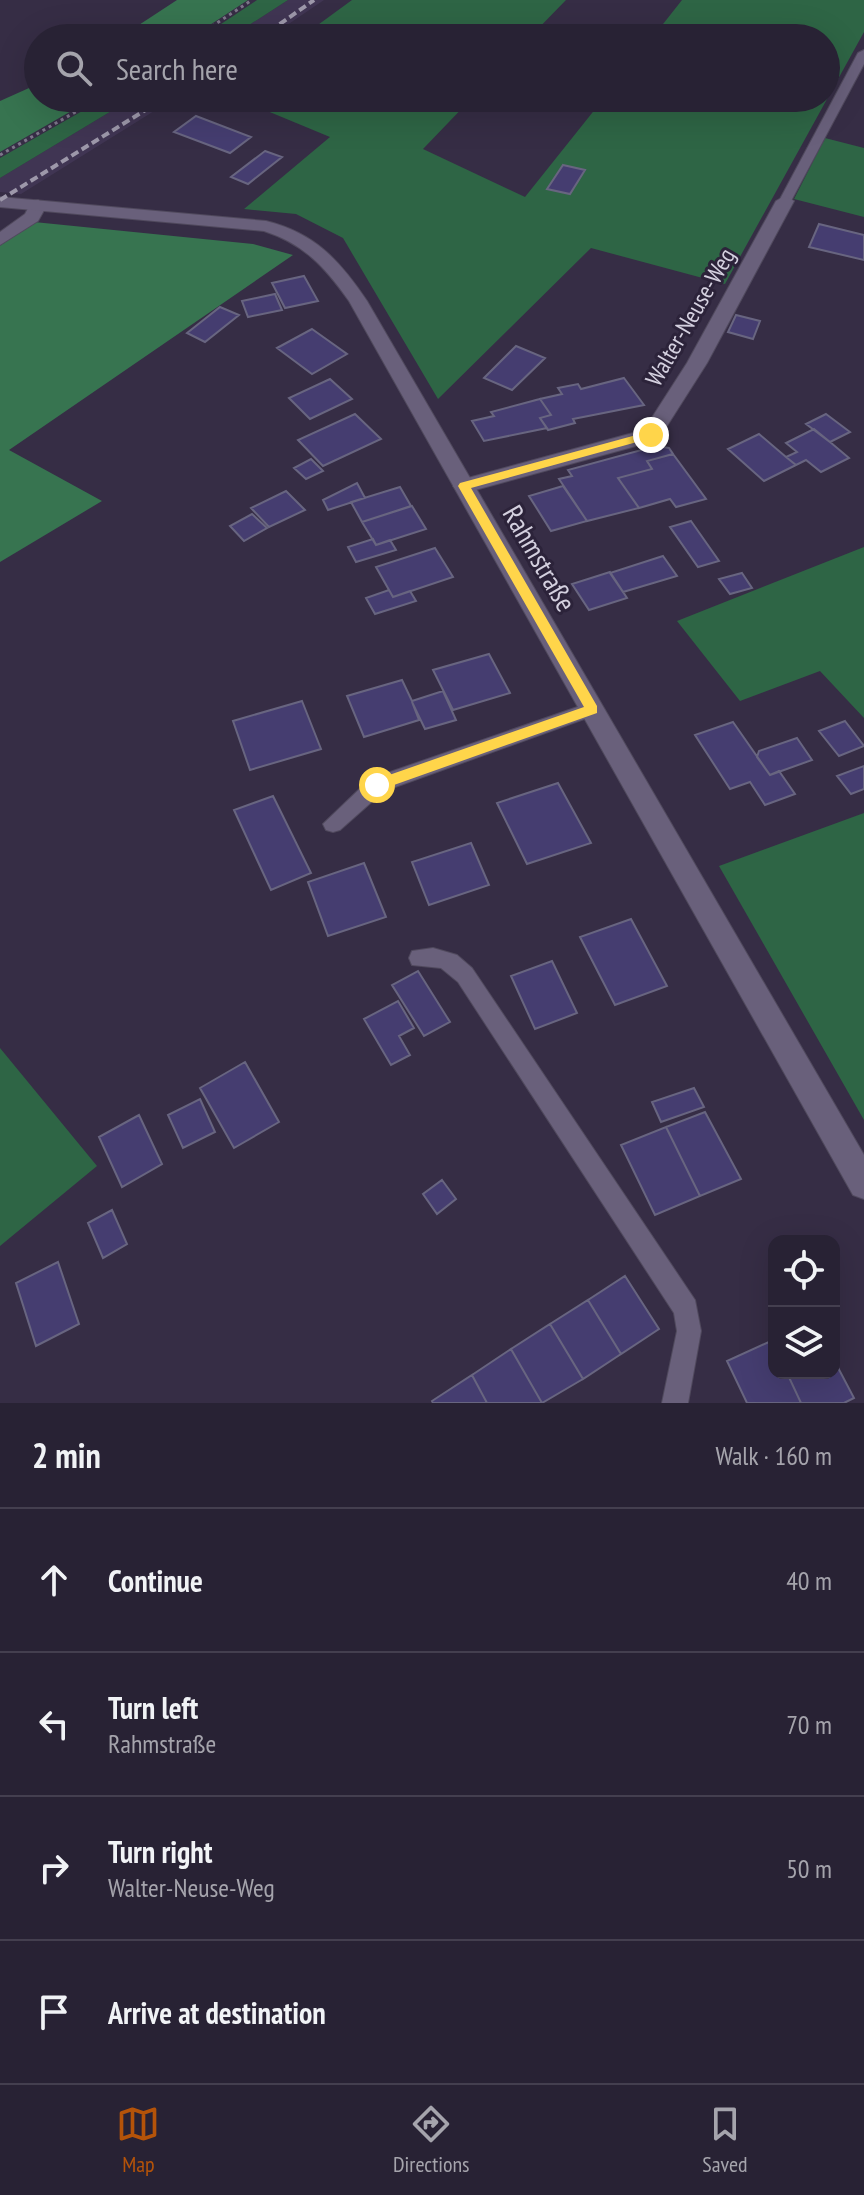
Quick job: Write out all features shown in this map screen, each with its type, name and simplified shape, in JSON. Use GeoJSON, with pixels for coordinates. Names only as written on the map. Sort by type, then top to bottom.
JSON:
{"type":"FeatureCollection","features":[{"type":"Feature","properties":{"kind":"main road","name":"Walter-Neuse-Weg"},"geometry":{"type":"LineString","coordinates":[[464,486],[651,435],[697,363],[785,201]]}},
{"type":"Feature","properties":{"kind":"main road","name":"Rahmstraße"},"geometry":{"type":"LineString","coordinates":[[0,202],[266,226],[300,236],[332,262],[358,301],[864,1184]]}},
{"type":"Feature","properties":{"kind":"main road"},"geometry":{"type":"LineString","coordinates":[[0,240],[32,217],[38,205]]}},
{"type":"Feature","properties":{"kind":"lane","name":"Walter-Neuse-Weg"},"geometry":{"type":"LineString","coordinates":[[840,98],[864,53]]}},
{"type":"Feature","properties":{"kind":"lane","name":"Walter-Neuse-Weg"},"geometry":{"type":"LineString","coordinates":[[785,201],[833,112]]}},
{"type":"Feature","properties":{"kind":"lane"},"geometry":{"type":"LineString","coordinates":[[333,824],[377,785],[592,709]]}},
{"type":"Feature","properties":{"kind":"lane"},"geometry":{"type":"LineString","coordinates":[[419,958],[439,956],[453,962],[465,975],[686,1309],[689,1331],[675,1403]]}},
{"type":"Feature","properties":{"kind":"path"},"geometry":{"type":"LineString","coordinates":[[215,24],[252,0]]}},
{"type":"Feature","properties":{"kind":"path"},"geometry":{"type":"LineString","coordinates":[[0,155],[75,112]]}},
{"type":"Feature","properties":{"kind":"shaded area"},"geometry":{"type":"Polygon","coordinates":[[[288,0],[324,0],[289,24],[251,24],[288,0]]]}},
{"type":"Feature","properties":{"kind":"shaded area"},"geometry":{"type":"Polygon","coordinates":[[[110,112],[153,112],[21,194],[0,192],[0,178],[110,112]]]}},
{"type":"Feature","properties":{"kind":"green space"},"geometry":{"type":"Polygon","coordinates":[[[177,0],[248,0],[211,24],[140,24],[177,0]]]}},
{"type":"Feature","properties":{"kind":"green space"},"geometry":{"type":"Polygon","coordinates":[[[257,0],[288,0],[251,24],[221,24],[257,0]]]}},
{"type":"Feature","properties":{"kind":"green space"},"geometry":{"type":"Polygon","coordinates":[[[352,0],[566,0],[543,24],[319,24],[352,0]]]}},
{"type":"Feature","properties":{"kind":"green space"},"geometry":{"type":"Polygon","coordinates":[[[682,0],[864,0],[864,32],[840,76],[840,24],[663,24],[682,0]]]}},
{"type":"Feature","properties":{"kind":"green space"},"geometry":{"type":"Polygon","coordinates":[[[24,90],[24,112],[70,112],[0,152],[0,101],[24,90]]]}},
{"type":"Feature","properties":{"kind":"green space"},"geometry":{"type":"Polygon","coordinates":[[[80,112],[110,112],[0,178],[0,158],[80,112]]]}},
{"type":"Feature","properties":{"kind":"green space"},"geometry":{"type":"Polygon","coordinates":[[[270,112],[459,112],[423,149],[525,197],[593,112],[820,112],[725,284],[591,248],[438,399],[343,238],[296,214],[244,209],[330,137],[270,112]]]}},
{"type":"Feature","properties":{"kind":"green space"},"geometry":{"type":"Polygon","coordinates":[[[825,138],[864,148],[864,217],[794,199],[825,138]]]}},
{"type":"Feature","properties":{"kind":"green space"},"geometry":{"type":"Polygon","coordinates":[[[34,222],[253,244],[293,255],[9,450],[102,501],[0,562],[0,241],[34,222]]]}},
{"type":"Feature","properties":{"kind":"green space"},"geometry":{"type":"Polygon","coordinates":[[[864,547],[864,718],[820,671],[740,701],[677,621],[864,547]]]}},
{"type":"Feature","properties":{"kind":"green space"},"geometry":{"type":"Polygon","coordinates":[[[864,813],[864,1120],[719,866],[864,813]]]}},
{"type":"Feature","properties":{"kind":"green space"},"geometry":{"type":"Polygon","coordinates":[[[0,1048],[97,1166],[0,1246],[0,1048]]]}},
{"type":"Feature","properties":{"kind":"building"},"geometry":{"type":"Polygon","coordinates":[[[196,116],[251,137],[230,153],[174,132],[196,116]]]}},
{"type":"Feature","properties":{"kind":"building"},"geometry":{"type":"Polygon","coordinates":[[[265,151],[282,157],[248,184],[231,177],[265,151]]]}},
{"type":"Feature","properties":{"kind":"building"},"geometry":{"type":"Polygon","coordinates":[[[563,165],[585,170],[570,194],[547,189],[563,165]]]}},
{"type":"Feature","properties":{"kind":"building"},"geometry":{"type":"Polygon","coordinates":[[[819,224],[864,235],[864,260],[809,247],[819,224]]]}},
{"type":"Feature","properties":{"kind":"building"},"geometry":{"type":"Polygon","coordinates":[[[304,276],[318,301],[285,308],[272,283],[304,276]]]}},
{"type":"Feature","properties":{"kind":"building"},"geometry":{"type":"Polygon","coordinates":[[[275,294],[282,310],[248,317],[242,301],[275,294]]]}},
{"type":"Feature","properties":{"kind":"building"},"geometry":{"type":"Polygon","coordinates":[[[220,307],[239,315],[205,342],[187,333],[220,307]]]}},
{"type":"Feature","properties":{"kind":"building"},"geometry":{"type":"Polygon","coordinates":[[[736,315],[760,321],[753,339],[728,332],[736,315]]]}},
{"type":"Feature","properties":{"kind":"building"},"geometry":{"type":"Polygon","coordinates":[[[312,329],[347,354],[312,374],[277,348],[312,329]]]}},
{"type":"Feature","properties":{"kind":"building"},"geometry":{"type":"Polygon","coordinates":[[[516,346],[545,358],[512,390],[484,378],[516,346]]]}},
{"type":"Feature","properties":{"kind":"building"},"geometry":{"type":"Polygon","coordinates":[[[624,378],[644,405],[573,419],[575,423],[548,430],[540,418],[551,415],[540,399],[562,394],[558,388],[578,384],[581,389],[624,378]]]}},
{"type":"Feature","properties":{"kind":"building"},"geometry":{"type":"Polygon","coordinates":[[[330,379],[352,399],[310,419],[289,398],[330,379]]]}},
{"type":"Feature","properties":{"kind":"building"},"geometry":{"type":"Polygon","coordinates":[[[540,399],[551,415],[540,418],[547,428],[484,441],[472,421],[494,416],[491,412],[540,399]]]}},
{"type":"Feature","properties":{"kind":"building"},"geometry":{"type":"Polygon","coordinates":[[[355,414],[381,439],[323,466],[298,440],[355,414]]]}},
{"type":"Feature","properties":{"kind":"building"},"geometry":{"type":"Polygon","coordinates":[[[826,414],[850,432],[830,442],[806,424],[826,414]]]}},
{"type":"Feature","properties":{"kind":"building"},"geometry":{"type":"Polygon","coordinates":[[[814,429],[849,458],[821,472],[806,460],[796,465],[786,457],[797,452],[786,443],[814,429]]]}},
{"type":"Feature","properties":{"kind":"building"},"geometry":{"type":"Polygon","coordinates":[[[759,434],[796,465],[764,481],[728,449],[759,434]]]}},
{"type":"Feature","properties":{"kind":"building"},"geometry":{"type":"Polygon","coordinates":[[[656,446],[669,448],[673,454],[647,461],[652,469],[618,478],[639,508],[587,521],[559,479],[572,476],[568,470],[656,446]]]}},
{"type":"Feature","properties":{"kind":"building"},"geometry":{"type":"Polygon","coordinates":[[[673,454],[706,499],[676,507],[670,499],[639,508],[618,478],[652,469],[647,461],[673,454]]]}},
{"type":"Feature","properties":{"kind":"building"},"geometry":{"type":"Polygon","coordinates":[[[311,459],[323,471],[306,479],[294,468],[311,459]]]}},
{"type":"Feature","properties":{"kind":"building"},"geometry":{"type":"Polygon","coordinates":[[[357,483],[365,498],[328,510],[323,500],[357,483]]]}},
{"type":"Feature","properties":{"kind":"building"},"geometry":{"type":"Polygon","coordinates":[[[563,486],[587,521],[551,531],[529,496],[563,486]]]}},
{"type":"Feature","properties":{"kind":"building"},"geometry":{"type":"Polygon","coordinates":[[[400,487],[411,506],[362,522],[351,502],[400,487]]]}},
{"type":"Feature","properties":{"kind":"building"},"geometry":{"type":"Polygon","coordinates":[[[286,491],[305,510],[269,527],[251,508],[286,491]]]}},
{"type":"Feature","properties":{"kind":"building"},"geometry":{"type":"Polygon","coordinates":[[[412,506],[426,529],[376,545],[362,522],[412,506]]]}},
{"type":"Feature","properties":{"kind":"building"},"geometry":{"type":"Polygon","coordinates":[[[252,514],[267,528],[244,541],[230,526],[252,514]]]}},
{"type":"Feature","properties":{"kind":"building"},"geometry":{"type":"Polygon","coordinates":[[[691,521],[719,561],[698,567],[670,527],[691,521]]]}},
{"type":"Feature","properties":{"kind":"building"},"geometry":{"type":"Polygon","coordinates":[[[373,539],[376,545],[390,540],[396,550],[356,562],[348,547],[373,539]]]}},
{"type":"Feature","properties":{"kind":"building"},"geometry":{"type":"Polygon","coordinates":[[[435,548],[453,577],[393,597],[376,567],[435,548]]]}},
{"type":"Feature","properties":{"kind":"building"},"geometry":{"type":"Polygon","coordinates":[[[663,556],[677,576],[623,592],[610,573],[663,556]]]}},
{"type":"Feature","properties":{"kind":"building"},"geometry":{"type":"Polygon","coordinates":[[[610,572],[627,598],[589,610],[572,584],[610,572]]]}},
{"type":"Feature","properties":{"kind":"building"},"geometry":{"type":"Polygon","coordinates":[[[742,573],[752,588],[730,594],[719,579],[742,573]]]}},
{"type":"Feature","properties":{"kind":"building"},"geometry":{"type":"Polygon","coordinates":[[[389,590],[393,597],[410,591],[416,601],[375,614],[366,598],[389,590]]]}},
{"type":"Feature","properties":{"kind":"building"},"geometry":{"type":"Polygon","coordinates":[[[489,654],[510,693],[453,710],[433,670],[489,654]]]}},
{"type":"Feature","properties":{"kind":"building"},"geometry":{"type":"Polygon","coordinates":[[[402,680],[412,701],[443,691],[456,720],[425,729],[412,702],[419,720],[364,737],[347,696],[402,680]]]}},
{"type":"Feature","properties":{"kind":"building"},"geometry":{"type":"Polygon","coordinates":[[[302,701],[321,749],[250,770],[233,721],[302,701]]]}},
{"type":"Feature","properties":{"kind":"building"},"geometry":{"type":"Polygon","coordinates":[[[845,721],[864,746],[839,756],[819,731],[845,721]]]}},
{"type":"Feature","properties":{"kind":"building"},"geometry":{"type":"Polygon","coordinates":[[[733,722],[770,775],[779,771],[795,794],[765,805],[750,782],[730,789],[695,735],[733,722]]]}},
{"type":"Feature","properties":{"kind":"building"},"geometry":{"type":"Polygon","coordinates":[[[797,738],[812,760],[770,775],[757,757],[759,751],[797,738]]]}},
{"type":"Feature","properties":{"kind":"building"},"geometry":{"type":"Polygon","coordinates":[[[864,766],[864,789],[851,794],[837,776],[864,766]]]}},
{"type":"Feature","properties":{"kind":"building"},"geometry":{"type":"Polygon","coordinates":[[[558,783],[591,843],[527,864],[497,803],[558,783]]]}},
{"type":"Feature","properties":{"kind":"building"},"geometry":{"type":"Polygon","coordinates":[[[273,796],[311,873],[271,890],[234,810],[273,796]]]}},
{"type":"Feature","properties":{"kind":"building"},"geometry":{"type":"Polygon","coordinates":[[[471,843],[489,885],[429,905],[412,862],[471,843]]]}},
{"type":"Feature","properties":{"kind":"building"},"geometry":{"type":"Polygon","coordinates":[[[364,863],[386,917],[328,936],[308,882],[364,863]]]}},
{"type":"Feature","properties":{"kind":"building"},"geometry":{"type":"Polygon","coordinates":[[[631,919],[667,986],[615,1005],[580,937],[631,919]]]}},
{"type":"Feature","properties":{"kind":"building"},"geometry":{"type":"Polygon","coordinates":[[[552,961],[577,1013],[535,1029],[511,976],[552,961]]]}},
{"type":"Feature","properties":{"kind":"building"},"geometry":{"type":"Polygon","coordinates":[[[418,971],[450,1022],[424,1036],[392,985],[418,971]]]}},
{"type":"Feature","properties":{"kind":"building"},"geometry":{"type":"Polygon","coordinates":[[[398,1001],[414,1028],[399,1036],[410,1055],[391,1065],[364,1019],[398,1001]]]}},
{"type":"Feature","properties":{"kind":"building"},"geometry":{"type":"Polygon","coordinates":[[[245,1062],[279,1122],[234,1148],[200,1088],[245,1062]]]}},
{"type":"Feature","properties":{"kind":"building"},"geometry":{"type":"Polygon","coordinates":[[[694,1088],[704,1107],[661,1122],[652,1102],[694,1088]]]}},
{"type":"Feature","properties":{"kind":"building"},"geometry":{"type":"Polygon","coordinates":[[[200,1099],[215,1132],[183,1148],[168,1115],[200,1099]]]}},
{"type":"Feature","properties":{"kind":"building"},"geometry":{"type":"Polygon","coordinates":[[[705,1112],[741,1179],[700,1196],[666,1127],[705,1112]]]}},
{"type":"Feature","properties":{"kind":"building"},"geometry":{"type":"Polygon","coordinates":[[[139,1115],[162,1164],[122,1187],[99,1137],[139,1115]]]}},
{"type":"Feature","properties":{"kind":"building"},"geometry":{"type":"Polygon","coordinates":[[[666,1127],[700,1196],[655,1215],[621,1145],[666,1127]]]}},
{"type":"Feature","properties":{"kind":"building"},"geometry":{"type":"Polygon","coordinates":[[[442,1180],[456,1199],[437,1214],[423,1194],[442,1180]]]}},
{"type":"Feature","properties":{"kind":"building"},"geometry":{"type":"Polygon","coordinates":[[[112,1210],[127,1244],[103,1258],[88,1223],[112,1210]]]}},
{"type":"Feature","properties":{"kind":"building"},"geometry":{"type":"Polygon","coordinates":[[[58,1262],[79,1324],[36,1346],[16,1283],[58,1262]]]}},
{"type":"Feature","properties":{"kind":"building"},"geometry":{"type":"Polygon","coordinates":[[[625,1276],[659,1329],[621,1354],[588,1300],[625,1276]]]}},
{"type":"Feature","properties":{"kind":"building"},"geometry":{"type":"Polygon","coordinates":[[[588,1300],[621,1354],[583,1379],[550,1324],[588,1300]]]}},
{"type":"Feature","properties":{"kind":"building"},"geometry":{"type":"Polygon","coordinates":[[[550,1324],[583,1379],[542,1403],[511,1349],[550,1324]]]}},
{"type":"Feature","properties":{"kind":"building"},"geometry":{"type":"Polygon","coordinates":[[[768,1342],[768,1379],[790,1379],[801,1403],[747,1403],[727,1361],[768,1342]]]}},
{"type":"Feature","properties":{"kind":"building"},"geometry":{"type":"Polygon","coordinates":[[[511,1349],[542,1403],[487,1403],[472,1375],[511,1349]]]}},
{"type":"Feature","properties":{"kind":"building"},"geometry":{"type":"Polygon","coordinates":[[[840,1371],[854,1398],[844,1403],[801,1403],[790,1379],[840,1379],[840,1371]]]}},
{"type":"Feature","properties":{"kind":"building"},"geometry":{"type":"Polygon","coordinates":[[[472,1375],[487,1403],[433,1403],[432,1401],[472,1375]]]}},
{"type":"Feature","properties":{"kind":"railway"},"geometry":{"type":"LineString","coordinates":[[280,24],[314,0]]}},
{"type":"Feature","properties":{"kind":"railway"},"geometry":{"type":"LineString","coordinates":[[0,200],[142,112]]}},
{"type":"Feature","properties":{"kind":"route"},"geometry":{"type":"LineString","coordinates":[[377,785],[592,709],[464,486],[651,435]]}}]}
